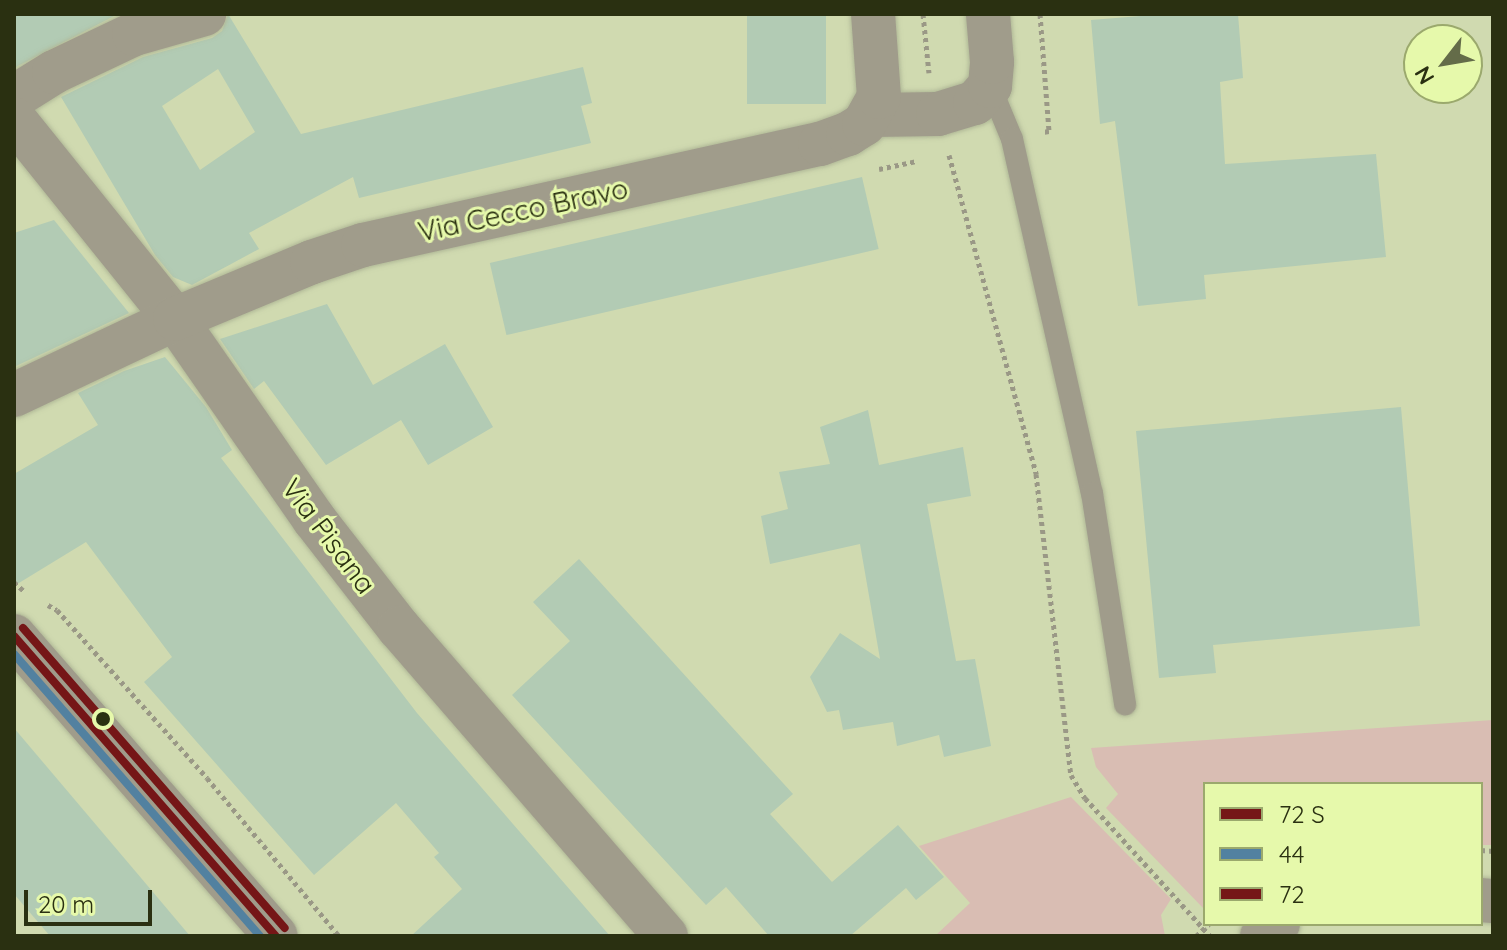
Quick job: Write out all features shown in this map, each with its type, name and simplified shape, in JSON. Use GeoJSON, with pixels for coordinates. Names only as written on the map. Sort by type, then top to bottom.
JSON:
{"type":"FeatureCollection","features":[{"type":"Feature","properties":{"kind":"street"},"geometry":{"type":"LineString","coordinates":[[14,97],[68,65],[134,34],[204,14]]}},
{"type":"Feature","properties":{"kind":"street"},"geometry":{"type":"LineString","coordinates":[[873,14],[880,79],[879,97],[872,115],[943,134],[990,86],[992,62],[988,14]]}},
{"type":"Feature","properties":{"kind":"street","name":"Via Cecco Bravo"},"geometry":{"type":"LineString","coordinates":[[14,395],[175,319],[312,262],[363,245],[820,144],[848,134],[872,115]]}},
{"type":"Feature","properties":{"kind":"street","name":"Via Pisana"},"geometry":{"type":"LineString","coordinates":[[14,119],[175,319],[354,571],[666,936]]}},
{"type":"Feature","properties":{"kind":"street"},"geometry":{"type":"LineString","coordinates":[[14,636],[276,936]]}},
{"type":"Feature","properties":{"kind":"lane"},"geometry":{"type":"LineString","coordinates":[[990,86],[1012,139],[1092,493],[1125,704]]}},
{"type":"Feature","properties":{"kind":"path"},"geometry":{"type":"LineString","coordinates":[[923,14],[929,78],[1036,474],[1071,775],[1085,798],[1203,923]]}},
{"type":"Feature","properties":{"kind":"path"},"geometry":{"type":"LineString","coordinates":[[14,582],[32,595]]}},
{"type":"Feature","properties":{"kind":"path"},"geometry":{"type":"LineString","coordinates":[[44,603],[57,610],[170,736],[339,936]]}},
{"type":"Feature","properties":{"kind":"path"},"geometry":{"type":"LineString","coordinates":[[1196,936],[1206,926],[1210,936]]}},
{"type":"Feature","properties":{"kind":"shaded area"},"geometry":{"type":"Polygon","coordinates":[[[1493,720],[1493,845],[1483,845],[1483,782],[1203,782],[1203,908],[1106,808],[1118,794],[1096,767],[1091,748],[1493,720]]]}},
{"type":"Feature","properties":{"kind":"shaded area"},"geometry":{"type":"Polygon","coordinates":[[[1071,797],[1171,899],[1161,915],[1165,936],[935,936],[970,903],[919,846],[1071,797]]]}},
{"type":"Feature","properties":{"kind":"building"},"geometry":{"type":"Polygon","coordinates":[[[14,14],[118,14],[14,68],[14,14]]]}},
{"type":"Feature","properties":{"kind":"building"},"geometry":{"type":"Polygon","coordinates":[[[228,14],[301,134],[583,67],[592,103],[581,106],[591,143],[359,198],[353,177],[249,233],[259,249],[192,285],[173,277],[155,255],[61,97],[143,57],[212,38],[222,31],[228,14]],[[218,69],[162,106],[200,170],[255,132],[218,69]]]}},
{"type":"Feature","properties":{"kind":"building"},"geometry":{"type":"Polygon","coordinates":[[[747,14],[826,14],[826,104],[747,104],[747,14]]]}},
{"type":"Feature","properties":{"kind":"building"},"geometry":{"type":"Polygon","coordinates":[[[1165,14],[1238,14],[1243,78],[1220,82],[1225,164],[1376,154],[1386,257],[1204,275],[1206,299],[1138,306],[1115,121],[1100,124],[1091,20],[1165,14]]]}},
{"type":"Feature","properties":{"kind":"building"},"geometry":{"type":"Polygon","coordinates":[[[862,177],[879,249],[506,335],[490,263],[862,177]]]}},
{"type":"Feature","properties":{"kind":"building"},"geometry":{"type":"Polygon","coordinates":[[[54,220],[129,313],[14,367],[14,233],[54,220]]]}},
{"type":"Feature","properties":{"kind":"building"},"geometry":{"type":"Polygon","coordinates":[[[327,304],[373,385],[445,344],[493,427],[428,465],[401,420],[326,465],[264,381],[254,389],[220,339],[327,304]]]}},
{"type":"Feature","properties":{"kind":"building"},"geometry":{"type":"Polygon","coordinates":[[[165,357],[206,407],[232,450],[221,458],[417,713],[610,936],[411,936],[462,889],[434,857],[439,853],[396,803],[314,875],[144,682],[172,657],[86,542],[14,586],[14,474],[98,425],[78,393],[124,371],[165,357]]]}},
{"type":"Feature","properties":{"kind":"building"},"geometry":{"type":"Polygon","coordinates":[[[1401,407],[1420,626],[1213,645],[1216,673],[1159,678],[1136,431],[1401,407]]]}},
{"type":"Feature","properties":{"kind":"building"},"geometry":{"type":"Polygon","coordinates":[[[868,410],[879,465],[963,447],[971,496],[927,504],[956,661],[975,659],[991,746],[944,757],[939,735],[897,746],[893,722],[843,730],[839,710],[827,712],[810,677],[840,633],[880,659],[860,544],[770,564],[761,516],[788,509],[779,472],[830,464],[820,427],[868,410]]]}},
{"type":"Feature","properties":{"kind":"building"},"geometry":{"type":"Polygon","coordinates":[[[579,559],[793,794],[770,814],[832,882],[898,825],[944,877],[916,900],[906,888],[850,936],[769,936],[726,887],[706,905],[512,695],[570,641],[533,602],[579,559]]]}},
{"type":"Feature","properties":{"kind":"building"},"geometry":{"type":"Polygon","coordinates":[[[14,728],[190,936],[50,936],[14,894],[14,728]]]}},
{"type":"Feature","properties":{"kind":"transit line","name":"72"},"geometry":{"type":"LineString","coordinates":[[23,628],[285,928]]}},
{"type":"Feature","properties":{"kind":"transit line"},"geometry":{"type":"LineString","coordinates":[[14,636],[276,936]]}},
{"type":"Feature","properties":{"kind":"transit line","name":"44"},"geometry":{"type":"LineString","coordinates":[[14,654],[260,936]]}}]}
